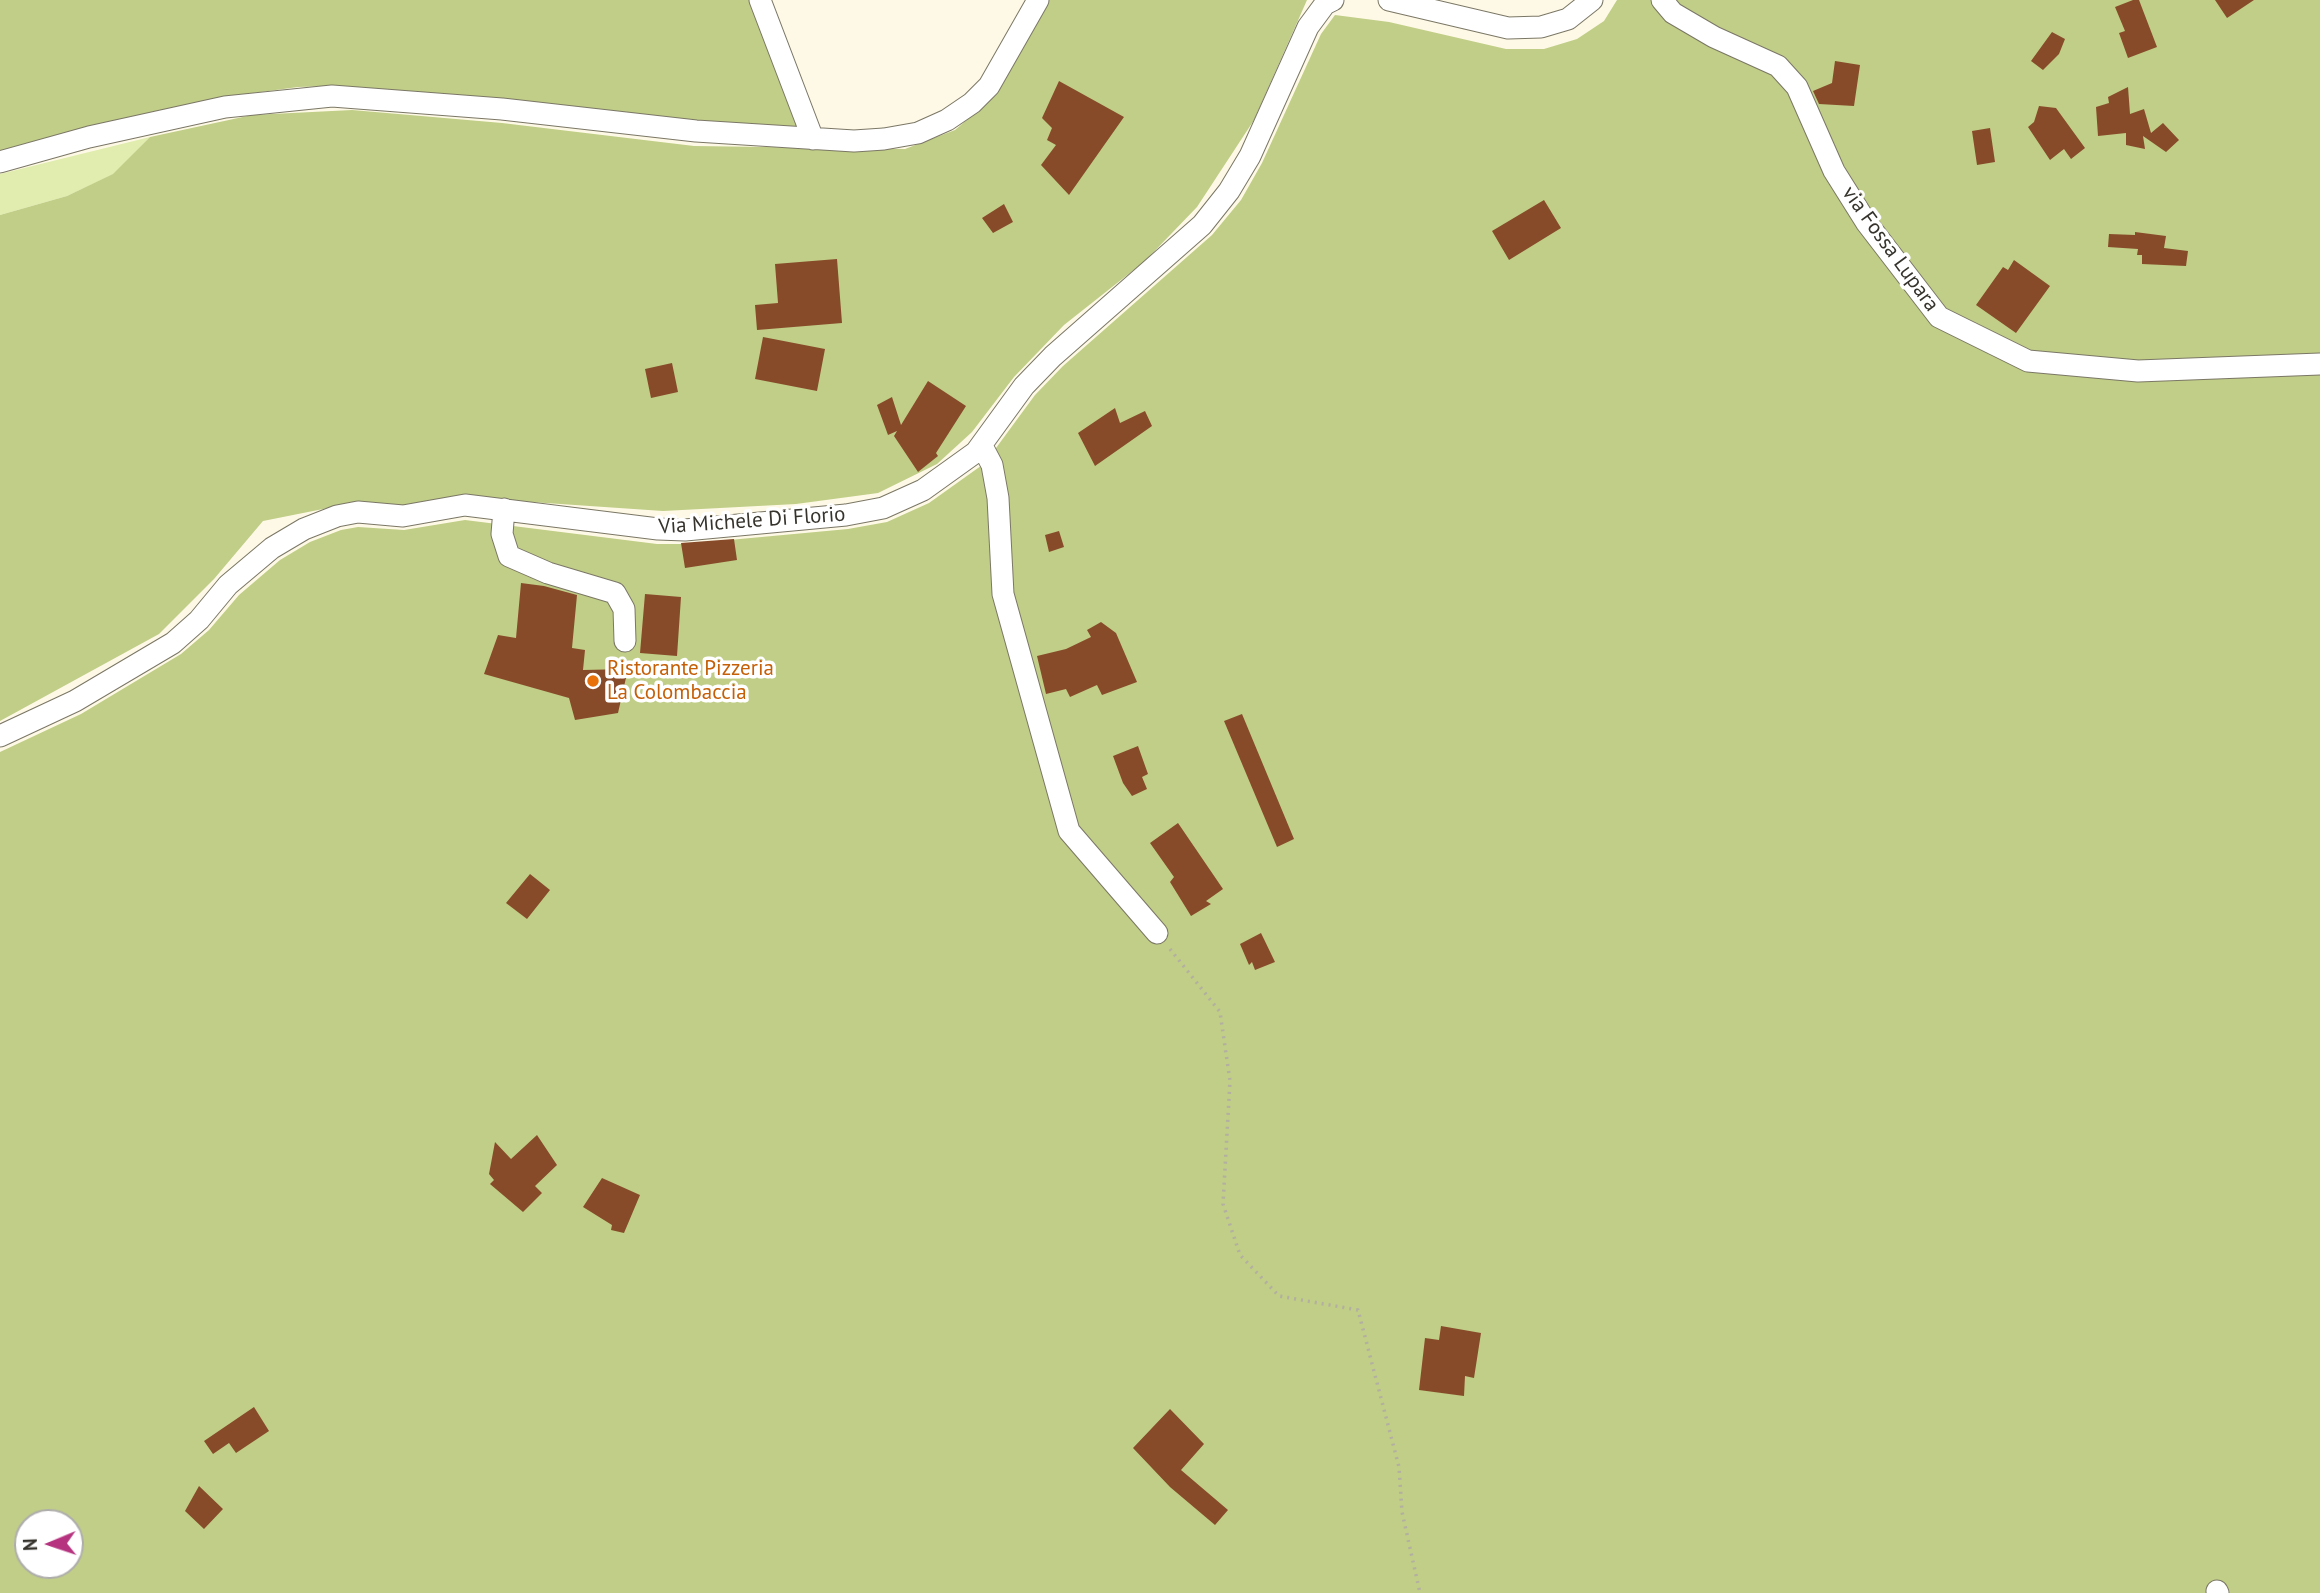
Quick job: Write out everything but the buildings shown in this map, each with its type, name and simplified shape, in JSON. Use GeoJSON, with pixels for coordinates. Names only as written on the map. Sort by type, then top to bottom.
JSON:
{"type":"FeatureCollection","features":[{"type":"Feature","properties":{"kind":"street"},"geometry":{"type":"LineString","coordinates":[[760,0],[813,139]]}},
{"type":"Feature","properties":{"kind":"street"},"geometry":{"type":"LineString","coordinates":[[0,162],[79,139],[225,107],[332,96],[502,109],[696,131],[813,139],[884,139],[918,133],[947,120],[972,103],[989,86],[1038,0]]}},
{"type":"Feature","properties":{"kind":"street","name":"Via Michele Di Florio"},"geometry":{"type":"LineString","coordinates":[[0,736],[75,701],[173,643],[272,548],[304,529],[337,516],[358,512],[386,516],[465,505],[658,529],[846,515],[883,508],[923,490],[982,446],[1024,386],[1053,356],[1202,225],[1229,191],[1267,122],[1308,27],[1325,4],[1333,0]]}},
{"type":"Feature","properties":{"kind":"street"},"geometry":{"type":"LineString","coordinates":[[1390,0],[1508,28],[1541,27],[1568,19],[1592,0]]}},
{"type":"Feature","properties":{"kind":"street","name":"via Fossa Lupara"},"geometry":{"type":"LineString","coordinates":[[1662,0],[1673,12],[1714,37],[1778,66],[1797,87],[1840,181],[1866,222],[1939,317],[2028,361],[2138,371],[2320,364]]}},
{"type":"Feature","properties":{"kind":"street"},"geometry":{"type":"LineString","coordinates":[[982,446],[992,465],[998,498],[1003,594],[1069,831],[1157,933]]}},
{"type":"Feature","properties":{"kind":"street"},"geometry":{"type":"LineString","coordinates":[[504,509],[502,534],[509,556],[548,573],[615,593],[624,609],[625,641]]}},
{"type":"Feature","properties":{"kind":"path"},"geometry":{"type":"LineString","coordinates":[[1157,933],[1220,1012],[1230,1080],[1223,1204],[1240,1255],[1279,1296],[1359,1310],[1399,1467],[1402,1512],[1420,1593]]}},
{"type":"Feature","properties":{"kind":"green space"},"geometry":{"type":"Polygon","coordinates":[[[0,0],[770,0],[802,79],[814,129],[697,121],[503,99],[332,86],[298,87],[224,97],[87,127],[0,152],[0,0]]]}},
{"type":"Feature","properties":{"kind":"green space"},"geometry":{"type":"Polygon","coordinates":[[[1048,0],[1307,0],[1254,120],[1197,207],[1145,261],[1064,325],[1014,377],[972,432],[937,464],[878,493],[796,504],[663,511],[487,499],[395,508],[353,503],[263,521],[214,579],[159,634],[0,721],[0,215],[67,196],[113,174],[150,137],[252,115],[352,110],[502,123],[694,146],[905,149],[955,130],[996,95],[1048,0]]]}},
{"type":"Feature","properties":{"kind":"green space"},"geometry":{"type":"Polygon","coordinates":[[[1617,0],[2320,0],[2320,1593],[0,1593],[0,752],[81,714],[181,654],[209,630],[239,595],[280,560],[310,542],[341,530],[358,527],[404,530],[465,520],[657,544],[686,544],[848,529],[887,522],[929,503],[985,463],[1035,395],[1063,366],[1212,235],[1241,200],[1262,163],[1321,34],[1335,15],[1389,22],[1506,49],[1544,49],[1577,39],[1604,21],[1617,0]]]}},
{"type":"Feature","properties":{"kind":"green space"},"geometry":{"type":"Polygon","coordinates":[[[150,137],[114,174],[67,196],[0,215],[0,174],[150,137]]]}},
{"type":"Feature","properties":{"kind":"place","name":"Ristorante Pizzeria La Colombaccia"},"geometry":{"type":"Point","coordinates":[593,681]}}]}
